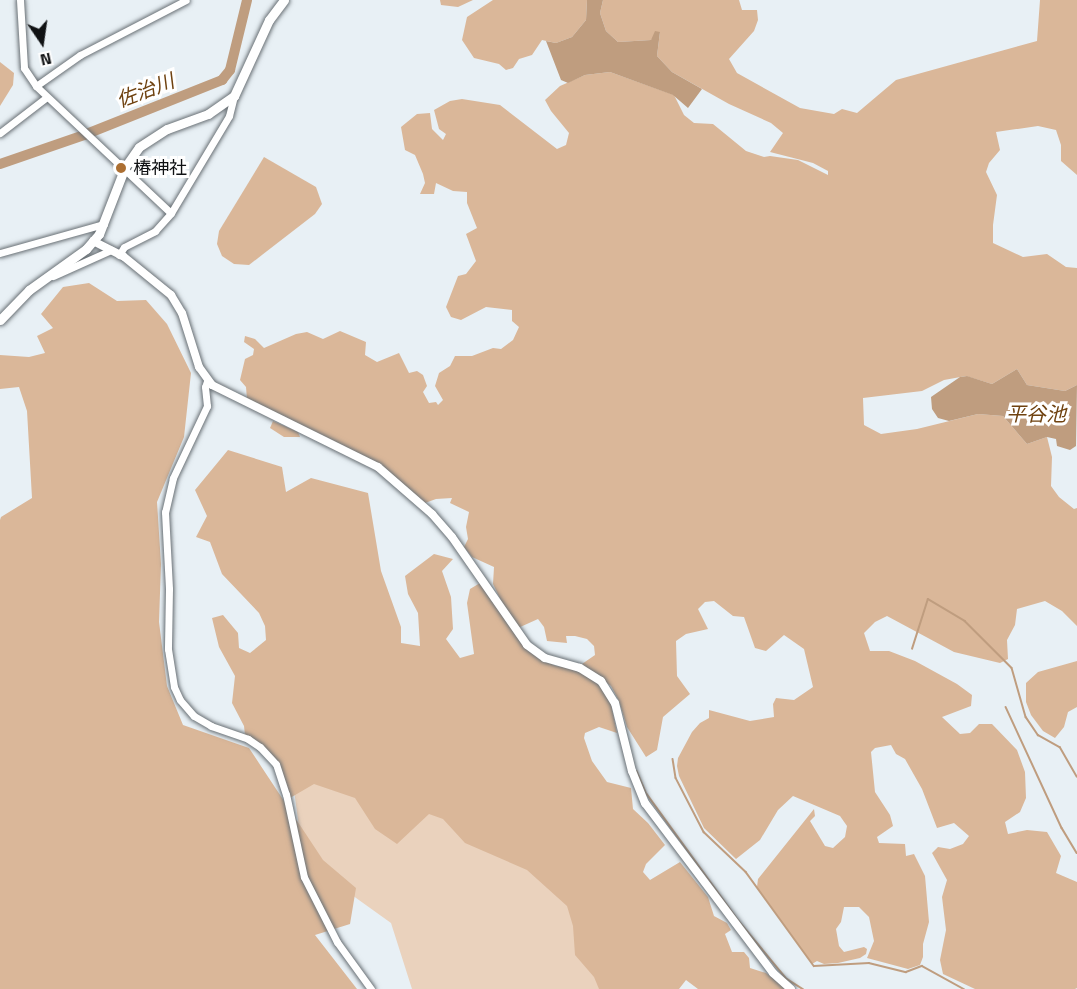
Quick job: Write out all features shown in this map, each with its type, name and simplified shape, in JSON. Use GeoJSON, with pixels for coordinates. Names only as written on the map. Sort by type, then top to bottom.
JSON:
{"type":"FeatureCollection","features":[{"type":"Feature","properties":{"kind":"main road"},"geometry":{"type":"LineString","coordinates":[[0,320],[45,276],[93,241],[104,224],[125,167],[139,147],[154,135],[208,114],[234,96],[248,72],[269,20],[284,0]]}},
{"type":"Feature","properties":{"kind":"street"},"geometry":{"type":"LineString","coordinates":[[20,0],[24,68],[36,86],[125,167],[171,213]]}},
{"type":"Feature","properties":{"kind":"street"},"geometry":{"type":"LineString","coordinates":[[36,86],[80,55],[186,0]]}},
{"type":"Feature","properties":{"kind":"street"},"geometry":{"type":"LineString","coordinates":[[45,276],[47,278],[115,253],[155,231],[171,213],[230,116],[234,96]]}},
{"type":"Feature","properties":{"kind":"street"},"geometry":{"type":"LineString","coordinates":[[0,133],[47,97]]}},
{"type":"Feature","properties":{"kind":"street"},"geometry":{"type":"LineString","coordinates":[[0,253],[104,224]]}},
{"type":"Feature","properties":{"kind":"street"},"geometry":{"type":"LineString","coordinates":[[93,241],[115,253],[171,295],[182,313],[199,367],[207,381],[220,390],[378,467],[432,514],[452,537],[527,645],[545,658],[580,668],[601,681],[615,703],[632,771],[645,803],[773,973],[791,989]]}},
{"type":"Feature","properties":{"kind":"street"},"geometry":{"type":"LineString","coordinates":[[207,381],[205,387],[207,406],[174,478],[165,512],[169,589],[168,649],[174,687],[180,700],[194,716],[211,726],[248,739],[260,747],[276,764],[286,794],[304,878],[337,942],[371,989]]}},
{"type":"Feature","properties":{"kind":"shaded area"},"geometry":{"type":"Polygon","coordinates":[[[440,0],[473,0],[458,7],[441,5],[440,0]]]}},
{"type":"Feature","properties":{"kind":"shaded area"},"geometry":{"type":"Polygon","coordinates":[[[493,0],[587,0],[586,20],[572,37],[556,43],[542,40],[532,55],[519,59],[513,68],[506,70],[499,64],[474,58],[462,40],[467,17],[493,0]]]}},
{"type":"Feature","properties":{"kind":"shaded area"},"geometry":{"type":"Polygon","coordinates":[[[603,0],[739,0],[742,10],[757,10],[758,20],[754,31],[729,59],[737,73],[800,108],[834,114],[842,109],[857,113],[896,80],[1037,41],[1040,0],[1077,0],[1077,175],[1061,161],[1061,145],[1056,130],[1038,126],[996,132],[1000,150],[989,163],[986,172],[997,195],[993,243],[1023,257],[1047,254],[1066,267],[1077,268],[1077,385],[1065,391],[1027,385],[1017,369],[992,384],[966,376],[944,380],[922,391],[863,398],[864,425],[881,434],[917,429],[978,414],[1003,416],[1027,444],[1047,437],[1052,457],[1051,486],[1059,497],[1074,509],[1077,508],[1077,626],[1062,611],[1045,601],[1017,609],[1015,625],[1007,640],[1008,659],[1000,663],[954,652],[887,616],[875,622],[864,633],[870,651],[889,651],[915,661],[972,695],[971,706],[942,717],[960,734],[970,733],[979,724],[992,724],[1017,750],[1025,772],[1026,798],[1020,812],[1005,822],[1008,834],[1027,830],[1047,832],[1061,856],[1056,873],[1077,882],[1077,988],[1075,989],[975,989],[943,974],[940,960],[946,930],[942,897],[947,880],[932,853],[938,847],[950,849],[963,844],[969,836],[954,823],[937,828],[922,789],[905,759],[896,754],[891,745],[875,748],[871,752],[875,792],[890,815],[893,826],[877,837],[879,843],[905,844],[906,856],[914,854],[925,876],[929,922],[923,944],[923,957],[920,965],[908,969],[867,958],[874,941],[869,917],[859,907],[844,907],[841,922],[836,929],[839,946],[844,952],[864,947],[867,949],[866,954],[860,958],[838,963],[824,964],[817,961],[812,964],[757,887],[758,879],[814,809],[815,816],[810,821],[825,846],[833,848],[845,837],[847,826],[840,816],[793,796],[778,810],[760,840],[736,859],[704,828],[679,776],[677,766],[678,758],[692,732],[700,723],[709,718],[709,710],[750,721],[774,717],[773,704],[776,698],[794,700],[813,687],[804,649],[784,635],[766,651],[755,648],[744,617],[733,616],[714,601],[705,602],[698,609],[708,629],[686,634],[676,641],[677,676],[690,694],[663,717],[657,750],[646,757],[627,727],[619,701],[611,686],[582,664],[595,655],[594,646],[587,639],[575,636],[566,636],[567,643],[547,641],[544,627],[538,619],[518,628],[507,613],[493,584],[494,567],[472,557],[464,547],[468,539],[466,527],[469,512],[450,503],[452,498],[436,499],[425,503],[379,465],[247,399],[246,387],[240,380],[245,359],[253,355],[254,349],[244,342],[245,336],[255,339],[264,348],[296,334],[307,332],[323,339],[340,331],[366,342],[365,355],[377,362],[399,353],[409,373],[417,371],[423,375],[427,386],[423,392],[429,403],[436,402],[438,405],[443,400],[435,386],[439,373],[450,366],[455,356],[472,356],[493,348],[501,349],[513,340],[519,327],[512,321],[512,310],[486,307],[461,320],[451,317],[446,307],[458,276],[466,274],[476,261],[466,234],[477,228],[467,203],[467,192],[453,191],[436,183],[434,194],[420,194],[425,183],[423,174],[415,155],[405,150],[401,127],[417,114],[430,113],[432,129],[443,140],[446,134],[439,129],[434,110],[450,101],[462,99],[500,105],[557,149],[566,145],[569,133],[545,100],[560,86],[585,75],[610,72],[674,95],[684,115],[694,123],[713,124],[746,151],[764,157],[798,160],[828,175],[828,171],[813,163],[770,152],[783,133],[771,123],[729,104],[672,72],[657,56],[660,32],[651,40],[618,42],[606,31],[600,13],[603,0]]]}},
{"type":"Feature","properties":{"kind":"shaded area"},"geometry":{"type":"Polygon","coordinates":[[[0,62],[14,73],[13,85],[0,106],[0,62]]]}},
{"type":"Feature","properties":{"kind":"shaded area"},"geometry":{"type":"Polygon","coordinates":[[[264,157],[316,187],[322,204],[315,214],[249,265],[234,264],[222,256],[217,244],[219,231],[264,157]]]}},
{"type":"Feature","properties":{"kind":"shaded area"},"geometry":{"type":"Polygon","coordinates":[[[89,283],[117,301],[146,300],[167,324],[191,373],[184,437],[157,502],[161,564],[159,622],[167,686],[183,725],[249,748],[323,860],[356,888],[350,924],[315,935],[357,989],[0,989],[0,520],[1,517],[32,498],[27,411],[19,387],[0,389],[0,355],[29,357],[45,353],[37,336],[53,328],[41,314],[63,287],[89,283]]]}},
{"type":"Feature","properties":{"kind":"shaded area"},"geometry":{"type":"Polygon","coordinates":[[[273,421],[298,432],[300,437],[284,437],[270,428],[273,421]]]}},
{"type":"Feature","properties":{"kind":"shaded area"},"geometry":{"type":"Polygon","coordinates":[[[228,450],[282,467],[286,492],[311,478],[368,493],[381,571],[401,627],[401,643],[420,646],[418,613],[408,594],[405,576],[434,554],[453,559],[442,571],[451,597],[453,629],[446,639],[460,658],[474,654],[467,603],[470,589],[480,583],[521,643],[539,659],[556,666],[572,668],[596,681],[610,699],[617,733],[599,727],[585,733],[584,738],[592,761],[607,782],[631,788],[633,809],[648,823],[665,845],[646,864],[643,872],[650,880],[680,862],[708,897],[714,916],[727,923],[731,930],[725,934],[732,952],[744,952],[749,958],[750,968],[766,973],[786,989],[698,989],[686,980],[679,989],[599,989],[594,977],[575,955],[573,926],[567,906],[527,870],[465,843],[443,819],[429,814],[397,844],[375,829],[355,798],[314,784],[290,798],[279,765],[245,735],[244,726],[232,703],[235,676],[219,647],[212,618],[223,615],[238,633],[239,648],[250,653],[266,640],[265,626],[259,613],[222,574],[210,542],[196,537],[207,516],[195,490],[228,450]]]}},
{"type":"Feature","properties":{"kind":"shaded area"},"geometry":{"type":"Polygon","coordinates":[[[1077,661],[1077,707],[1068,712],[1064,727],[1055,738],[1043,731],[1031,715],[1026,702],[1026,683],[1038,672],[1077,661]]]}},
{"type":"Feature","properties":{"kind":"shaded area"},"geometry":{"type":"Polygon","coordinates":[[[309,776],[450,811],[575,901],[612,989],[412,989],[391,923],[324,875],[300,835],[294,790],[309,776]]]}},
{"type":"Feature","properties":{"kind":"water"},"geometry":{"type":"Polygon","coordinates":[[[587,0],[603,0],[600,13],[606,31],[618,42],[651,40],[655,31],[660,32],[657,56],[672,72],[702,89],[688,108],[673,95],[610,72],[585,75],[568,83],[561,80],[546,41],[556,43],[572,37],[586,20],[587,0]]]}},
{"type":"Feature","properties":{"kind":"water","name":"平谷池"},"geometry":{"type":"Polygon","coordinates":[[[1017,369],[1027,385],[1065,391],[1077,385],[1076,446],[1070,450],[1057,446],[1056,439],[1047,437],[1027,444],[1003,416],[978,414],[949,421],[938,418],[932,409],[931,397],[960,377],[967,376],[992,384],[1017,369]]]}},
{"type":"Feature","properties":{"kind":"waterway","name":"佐治川"},"geometry":{"type":"LineString","coordinates":[[0,164],[84,135],[222,80],[230,70],[247,0]]}},
{"type":"Feature","properties":{"kind":"waterway"},"geometry":{"type":"LineString","coordinates":[[912,649],[928,599],[965,621],[1012,668],[1026,717],[1038,735],[1060,747],[1077,776]]}},
{"type":"Feature","properties":{"kind":"waterway"},"geometry":{"type":"LineString","coordinates":[[1006,707],[1062,828],[1077,853]]}},
{"type":"Feature","properties":{"kind":"waterway"},"geometry":{"type":"LineString","coordinates":[[673,759],[676,778],[704,832],[746,872],[814,966],[869,963],[906,972],[922,966],[964,989]]}},
{"type":"Feature","properties":{"kind":"waterway"},"geometry":{"type":"LineString","coordinates":[[637,771],[647,794],[739,921],[787,979],[803,989]]}},
{"type":"Feature","properties":{"kind":"place","name":"椿神社"},"geometry":{"type":"Point","coordinates":[121,168]}}]}
